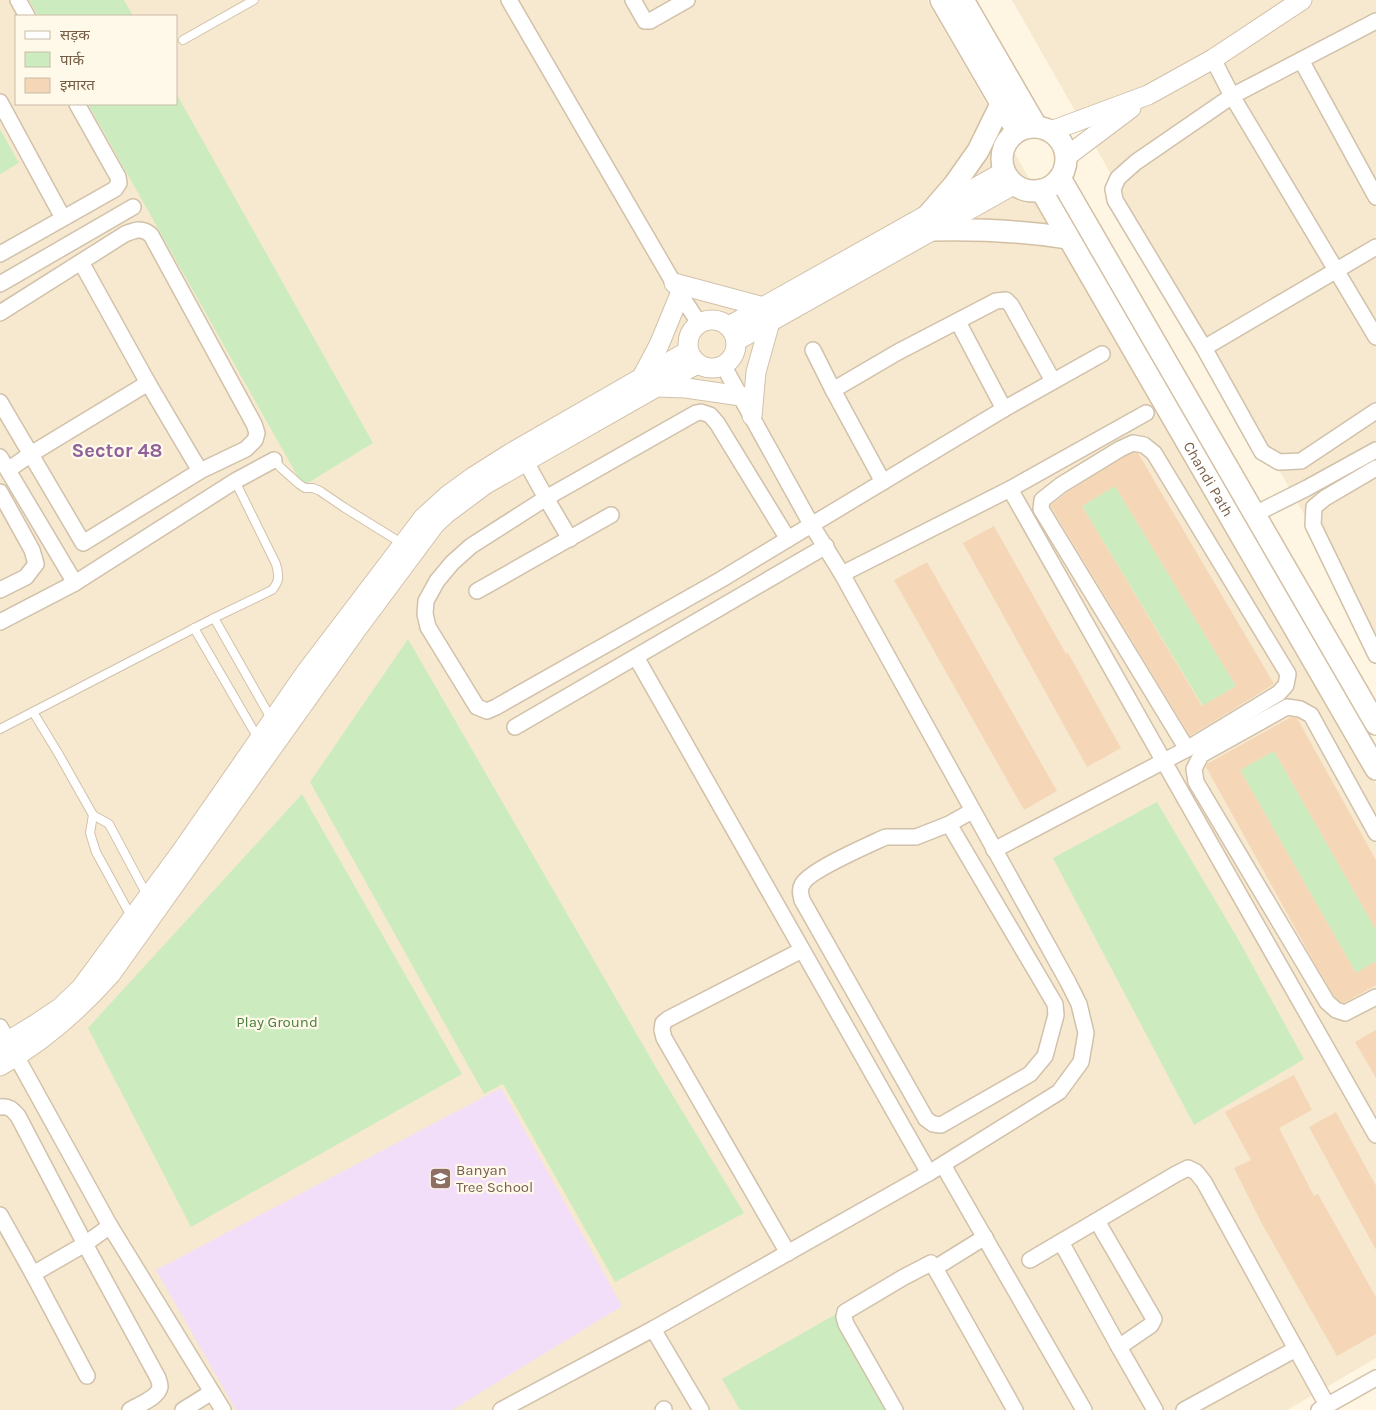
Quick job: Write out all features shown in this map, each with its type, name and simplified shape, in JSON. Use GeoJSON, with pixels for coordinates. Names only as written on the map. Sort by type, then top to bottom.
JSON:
{"type":"FeatureCollection","features":[{"type":"Feature","properties":{"kind":"main road"},"geometry":{"type":"LineString","coordinates":[[941,0],[1001,104],[1034,130],[1062,142],[1066,156],[1065,168],[1060,178],[1051,186],[1041,190],[1023,189],[1010,178],[1002,160],[1008,139],[1034,130]]}},
{"type":"Feature","properties":{"kind":"main road"},"geometry":{"type":"LineString","coordinates":[[964,0],[1034,130]]}},
{"type":"Feature","properties":{"kind":"main road"},"geometry":{"type":"LineString","coordinates":[[922,227],[978,151],[1001,104]]}},
{"type":"Feature","properties":{"kind":"main road","name":"Chandi Path"},"geometry":{"type":"LineString","coordinates":[[1060,178],[1376,724]]}},
{"type":"Feature","properties":{"kind":"main road","name":"Chandi Path"},"geometry":{"type":"LineString","coordinates":[[1041,190],[1376,769]]}},
{"type":"Feature","properties":{"kind":"main road"},"geometry":{"type":"LineString","coordinates":[[922,227],[1022,232],[1068,238]]}},
{"type":"Feature","properties":{"kind":"street"},"geometry":{"type":"LineString","coordinates":[[18,0],[26,15]]}},
{"type":"Feature","properties":{"kind":"street"},"geometry":{"type":"LineString","coordinates":[[509,0],[677,288],[699,322]]}},
{"type":"Feature","properties":{"kind":"street"},"geometry":{"type":"LineString","coordinates":[[633,0],[644,20],[650,21],[687,0]]}},
{"type":"Feature","properties":{"kind":"street"},"geometry":{"type":"LineString","coordinates":[[1066,156],[1148,95],[1213,59],[1302,0]]}},
{"type":"Feature","properties":{"kind":"street"},"geometry":{"type":"LineString","coordinates":[[1376,21],[1232,96],[1136,162],[1118,178],[1113,189],[1115,200],[1204,348],[1262,452],[1279,462],[1301,461],[1376,411]]}},
{"type":"Feature","properties":{"kind":"street"},"geometry":{"type":"LineString","coordinates":[[1213,59],[1232,96],[1376,337]]}},
{"type":"Feature","properties":{"kind":"street"},"geometry":{"type":"LineString","coordinates":[[1302,60],[1376,197]]}},
{"type":"Feature","properties":{"kind":"street"},"geometry":{"type":"LineString","coordinates":[[1034,130],[1148,95]]}},
{"type":"Feature","properties":{"kind":"street"},"geometry":{"type":"LineString","coordinates":[[0,102],[63,218]]}},
{"type":"Feature","properties":{"kind":"street"},"geometry":{"type":"LineString","coordinates":[[0,254],[108,193],[119,183],[118,177],[78,105]]}},
{"type":"Feature","properties":{"kind":"street"},"geometry":{"type":"LineString","coordinates":[[732,334],[1010,178]]}},
{"type":"Feature","properties":{"kind":"street"},"geometry":{"type":"LineString","coordinates":[[0,284],[133,207]]}},
{"type":"Feature","properties":{"kind":"street"},"geometry":{"type":"LineString","coordinates":[[0,402],[83,542],[200,471],[246,449],[255,440],[257,433],[254,424],[151,236],[146,232],[137,229],[125,234],[81,262],[2,307]]}},
{"type":"Feature","properties":{"kind":"street"},"geometry":{"type":"LineString","coordinates":[[1204,348],[1376,247]]}},
{"type":"Feature","properties":{"kind":"street"},"geometry":{"type":"LineString","coordinates":[[81,262],[148,383],[200,471]]}},
{"type":"Feature","properties":{"kind":"street"},"geometry":{"type":"LineString","coordinates":[[677,288],[767,314]]}},
{"type":"Feature","properties":{"kind":"street"},"geometry":{"type":"LineString","coordinates":[[409,547],[447,513],[486,484],[526,462],[649,382],[677,288]]}},
{"type":"Feature","properties":{"kind":"street"},"geometry":{"type":"LineString","coordinates":[[834,390],[898,352],[996,301],[1006,300],[1012,305],[1053,381]]}},
{"type":"Feature","properties":{"kind":"street"},"geometry":{"type":"LineString","coordinates":[[752,416],[756,372],[767,314]]}},
{"type":"Feature","properties":{"kind":"street"},"geometry":{"type":"LineString","coordinates":[[715,319],[722,322],[732,334],[736,349],[723,365],[712,368],[704,367],[693,357],[687,343],[689,334],[699,322],[715,319]]}},
{"type":"Feature","properties":{"kind":"street"},"geometry":{"type":"LineString","coordinates":[[958,322],[1004,409]]}},
{"type":"Feature","properties":{"kind":"street"},"geometry":{"type":"LineString","coordinates":[[813,350],[882,482]]}},
{"type":"Feature","properties":{"kind":"street"},"geometry":{"type":"LineString","coordinates":[[788,539],[716,423],[710,415],[701,412],[696,413],[546,498],[471,546],[452,563],[437,581],[426,601],[425,614],[428,627],[477,707],[487,711],[642,626],[722,579],[1004,409],[1102,354]]}},
{"type":"Feature","properties":{"kind":"street"},"geometry":{"type":"LineString","coordinates":[[6,1043],[58,1027],[91,997],[111,974],[137,925],[277,728],[357,629],[409,547],[423,518],[472,477],[512,452],[649,382],[693,357]]}},
{"type":"Feature","properties":{"kind":"street"},"geometry":{"type":"LineString","coordinates":[[501,1410],[653,1329],[943,1165],[1059,1092],[1081,1062],[1086,1033],[1079,1004],[842,574],[723,365]]}},
{"type":"Feature","properties":{"kind":"street"},"geometry":{"type":"LineString","coordinates":[[649,382],[741,396]]}},
{"type":"Feature","properties":{"kind":"street"},"geometry":{"type":"LineString","coordinates":[[8,470],[148,383]]}},
{"type":"Feature","properties":{"kind":"street"},"geometry":{"type":"LineString","coordinates":[[842,574],[1010,489],[1146,413]]}},
{"type":"Feature","properties":{"kind":"street"},"geometry":{"type":"LineString","coordinates":[[994,850],[1187,748],[1279,693],[1286,685],[1288,674],[1154,453],[1144,445],[1133,444],[1120,449],[1061,485],[1042,500],[1040,509],[1187,748]]}},
{"type":"Feature","properties":{"kind":"street"},"geometry":{"type":"LineString","coordinates":[[1256,514],[1376,450]]}},
{"type":"Feature","properties":{"kind":"street"},"geometry":{"type":"LineString","coordinates":[[0,456],[75,583]]}},
{"type":"Feature","properties":{"kind":"street"},"geometry":{"type":"LineString","coordinates":[[0,622],[75,583],[235,482],[274,460]]}},
{"type":"Feature","properties":{"kind":"street"},"geometry":{"type":"LineString","coordinates":[[526,462],[570,539]]}},
{"type":"Feature","properties":{"kind":"street"},"geometry":{"type":"LineString","coordinates":[[1376,468],[1325,498],[1314,507],[1313,525],[1376,655]]}},
{"type":"Feature","properties":{"kind":"street"},"geometry":{"type":"LineString","coordinates":[[1010,489],[1376,1135]]}},
{"type":"Feature","properties":{"kind":"street"},"geometry":{"type":"LineString","coordinates":[[0,492],[32,550],[36,564],[26,577],[0,590]]}},
{"type":"Feature","properties":{"kind":"street"},"geometry":{"type":"LineString","coordinates":[[477,591],[611,515]]}},
{"type":"Feature","properties":{"kind":"street"},"geometry":{"type":"LineString","coordinates":[[515,728],[826,546]]}},
{"type":"Feature","properties":{"kind":"street"},"geometry":{"type":"LineString","coordinates":[[636,657],[929,1173]]}},
{"type":"Feature","properties":{"kind":"street"},"geometry":{"type":"LineString","coordinates":[[1376,833],[1311,715],[1300,709],[1287,706],[1201,755],[1194,769],[1196,782],[1327,1002],[1336,1010],[1345,1013],[1376,997]]}},
{"type":"Feature","properties":{"kind":"street"},"geometry":{"type":"LineString","coordinates":[[1180,790],[1196,782]]}},
{"type":"Feature","properties":{"kind":"street"},"geometry":{"type":"LineString","coordinates":[[949,824],[1055,1004],[1056,1015],[1045,1056],[1030,1074],[941,1125],[933,1124],[926,1119],[802,900],[800,892],[802,884],[808,878],[834,861],[886,837],[916,837],[949,824],[972,811]]}},
{"type":"Feature","properties":{"kind":"street"},"geometry":{"type":"LineString","coordinates":[[788,1253],[664,1038],[662,1030],[664,1023],[668,1019],[802,950]]}},
{"type":"Feature","properties":{"kind":"street"},"geometry":{"type":"LineString","coordinates":[[1312,1022],[1336,1010]]}},
{"type":"Feature","properties":{"kind":"street"},"geometry":{"type":"LineString","coordinates":[[0,1066],[6,1043]]}},
{"type":"Feature","properties":{"kind":"street"},"geometry":{"type":"LineString","coordinates":[[6,1043],[110,1226],[222,1410]]}},
{"type":"Feature","properties":{"kind":"street"},"geometry":{"type":"LineString","coordinates":[[0,1107],[6,1106],[18,1116],[158,1378],[160,1387],[157,1392],[130,1410]]}},
{"type":"Feature","properties":{"kind":"street"},"geometry":{"type":"LineString","coordinates":[[909,1139],[933,1124]]}},
{"type":"Feature","properties":{"kind":"street"},"geometry":{"type":"LineString","coordinates":[[943,1165],[1084,1410]]}},
{"type":"Feature","properties":{"kind":"street"},"geometry":{"type":"LineString","coordinates":[[1030,1260],[1188,1168],[1196,1172],[1204,1182],[1296,1348],[1323,1408],[1376,1378]]}},
{"type":"Feature","properties":{"kind":"street"},"geometry":{"type":"LineString","coordinates":[[0,1215],[87,1376]]}},
{"type":"Feature","properties":{"kind":"street"},"geometry":{"type":"LineString","coordinates":[[1097,1221],[1154,1318],[1151,1325],[1119,1347]]}},
{"type":"Feature","properties":{"kind":"street"},"geometry":{"type":"LineString","coordinates":[[33,1274],[85,1244],[110,1226]]}},
{"type":"Feature","properties":{"kind":"street"},"geometry":{"type":"LineString","coordinates":[[935,1268],[984,1237]]}},
{"type":"Feature","properties":{"kind":"street"},"geometry":{"type":"LineString","coordinates":[[1061,1242],[1155,1410]]}},
{"type":"Feature","properties":{"kind":"street"},"geometry":{"type":"LineString","coordinates":[[895,1410],[846,1324],[844,1317],[846,1312],[904,1276],[929,1264],[932,1264],[935,1268],[1016,1410]]}},
{"type":"Feature","properties":{"kind":"street"},"geometry":{"type":"LineString","coordinates":[[653,1329],[701,1410]]}},
{"type":"Feature","properties":{"kind":"street"},"geometry":{"type":"LineString","coordinates":[[1184,1410],[1296,1348]]}},
{"type":"Feature","properties":{"kind":"street"},"geometry":{"type":"LineString","coordinates":[[183,1410],[212,1392]]}},
{"type":"Feature","properties":{"kind":"lane"},"geometry":{"type":"LineString","coordinates":[[183,40],[254,0]]}},
{"type":"Feature","properties":{"kind":"lane"},"geometry":{"type":"LineString","coordinates":[[274,460],[280,468],[305,488],[313,488],[320,491],[409,547]]}},
{"type":"Feature","properties":{"kind":"lane"},"geometry":{"type":"LineString","coordinates":[[0,730],[194,628],[272,590],[276,586],[279,576],[276,564],[235,482]]}},
{"type":"Feature","properties":{"kind":"lane"},"geometry":{"type":"LineString","coordinates":[[214,618],[277,728]]}},
{"type":"Feature","properties":{"kind":"lane"},"geometry":{"type":"LineString","coordinates":[[194,628],[263,748]]}},
{"type":"Feature","properties":{"kind":"lane"},"geometry":{"type":"LineString","coordinates":[[33,712],[93,815],[109,824],[152,904]]}},
{"type":"Feature","properties":{"kind":"lane"},"geometry":{"type":"LineString","coordinates":[[93,815],[90,833],[96,852],[137,925]]}},
{"type":"Feature","properties":{"kind":"shaded area","name":"Sector 48"},"geometry":{"type":"Polygon","coordinates":[[[0,0],[927,0],[1376,784],[1376,1358],[1287,1410],[0,1410],[0,0]]]}},
{"type":"Feature","properties":{"kind":"shaded area"},"geometry":{"type":"Polygon","coordinates":[[[1012,0],[1376,0],[1376,652],[1309,523],[1012,0]]]}},
{"type":"Feature","properties":{"kind":"shaded area","name":"Banyan Tree School"},"geometry":{"type":"Polygon","coordinates":[[[501,1088],[622,1306],[452,1410],[236,1410],[156,1270],[501,1088]]]}},
{"type":"Feature","properties":{"kind":"green space"},"geometry":{"type":"Polygon","coordinates":[[[29,0],[124,0],[132,15],[37,15],[29,0]]]}},
{"type":"Feature","properties":{"kind":"green space"},"geometry":{"type":"Polygon","coordinates":[[[178,97],[373,443],[303,486],[89,105],[178,105],[178,97]]]}},
{"type":"Feature","properties":{"kind":"green space"},"geometry":{"type":"Polygon","coordinates":[[[0,129],[19,163],[0,174],[0,129]]]}},
{"type":"Feature","properties":{"kind":"green space"},"geometry":{"type":"Polygon","coordinates":[[[1115,486],[1236,686],[1203,706],[1082,506],[1115,486]]]}},
{"type":"Feature","properties":{"kind":"green space"},"geometry":{"type":"Polygon","coordinates":[[[408,639],[658,1071],[744,1213],[615,1282],[503,1084],[484,1094],[310,782],[408,639]]]}},
{"type":"Feature","properties":{"kind":"green space"},"geometry":{"type":"Polygon","coordinates":[[[1274,751],[1376,930],[1376,961],[1356,973],[1240,770],[1274,751]]]}},
{"type":"Feature","properties":{"kind":"green space","name":"Play Ground"},"geometry":{"type":"Polygon","coordinates":[[[302,794],[462,1074],[191,1227],[88,1028],[302,794]]]}},
{"type":"Feature","properties":{"kind":"green space"},"geometry":{"type":"Polygon","coordinates":[[[1157,802],[1238,939],[1304,1059],[1194,1125],[1053,858],[1157,802]]]}},
{"type":"Feature","properties":{"kind":"green space"},"geometry":{"type":"Polygon","coordinates":[[[838,1313],[892,1410],[740,1410],[722,1379],[838,1313]]]}},
{"type":"Feature","properties":{"kind":"building"},"geometry":{"type":"Polygon","coordinates":[[[1138,453],[1274,684],[1190,736],[1051,507],[1066,493],[1124,457],[1138,453]],[[1115,486],[1082,506],[1202,706],[1236,686],[1115,486]]]}},
{"type":"Feature","properties":{"kind":"building"},"geometry":{"type":"Polygon","coordinates":[[[994,526],[1121,748],[1087,767],[963,543],[994,526]]]}},
{"type":"Feature","properties":{"kind":"building"},"geometry":{"type":"Polygon","coordinates":[[[927,562],[1057,791],[1024,810],[894,580],[927,562]]]}},
{"type":"Feature","properties":{"kind":"building"},"geometry":{"type":"Polygon","coordinates":[[[1291,717],[1297,718],[1376,860],[1376,930],[1274,751],[1240,770],[1356,973],[1376,961],[1376,985],[1344,1003],[1334,996],[1314,962],[1206,767],[1207,764],[1291,717]]]}},
{"type":"Feature","properties":{"kind":"building"},"geometry":{"type":"Polygon","coordinates":[[[1376,1030],[1376,1078],[1355,1042],[1376,1030]]]}},
{"type":"Feature","properties":{"kind":"building"},"geometry":{"type":"Polygon","coordinates":[[[1294,1075],[1312,1110],[1279,1128],[1314,1196],[1318,1194],[1376,1297],[1376,1334],[1337,1356],[1262,1224],[1234,1168],[1251,1160],[1225,1112],[1294,1075]]]}},
{"type":"Feature","properties":{"kind":"building"},"geometry":{"type":"Polygon","coordinates":[[[1336,1112],[1376,1186],[1376,1250],[1309,1127],[1336,1112]]]}},
{"type":"Feature","properties":{"kind":"place","name":"Banyan Tree School"},"geometry":{"type":"Point","coordinates":[440,1179]}},
{"type":"Feature","properties":{"kind":"district","name":"Sector 48"},"geometry":{"type":"Point","coordinates":[117,450]}}]}
